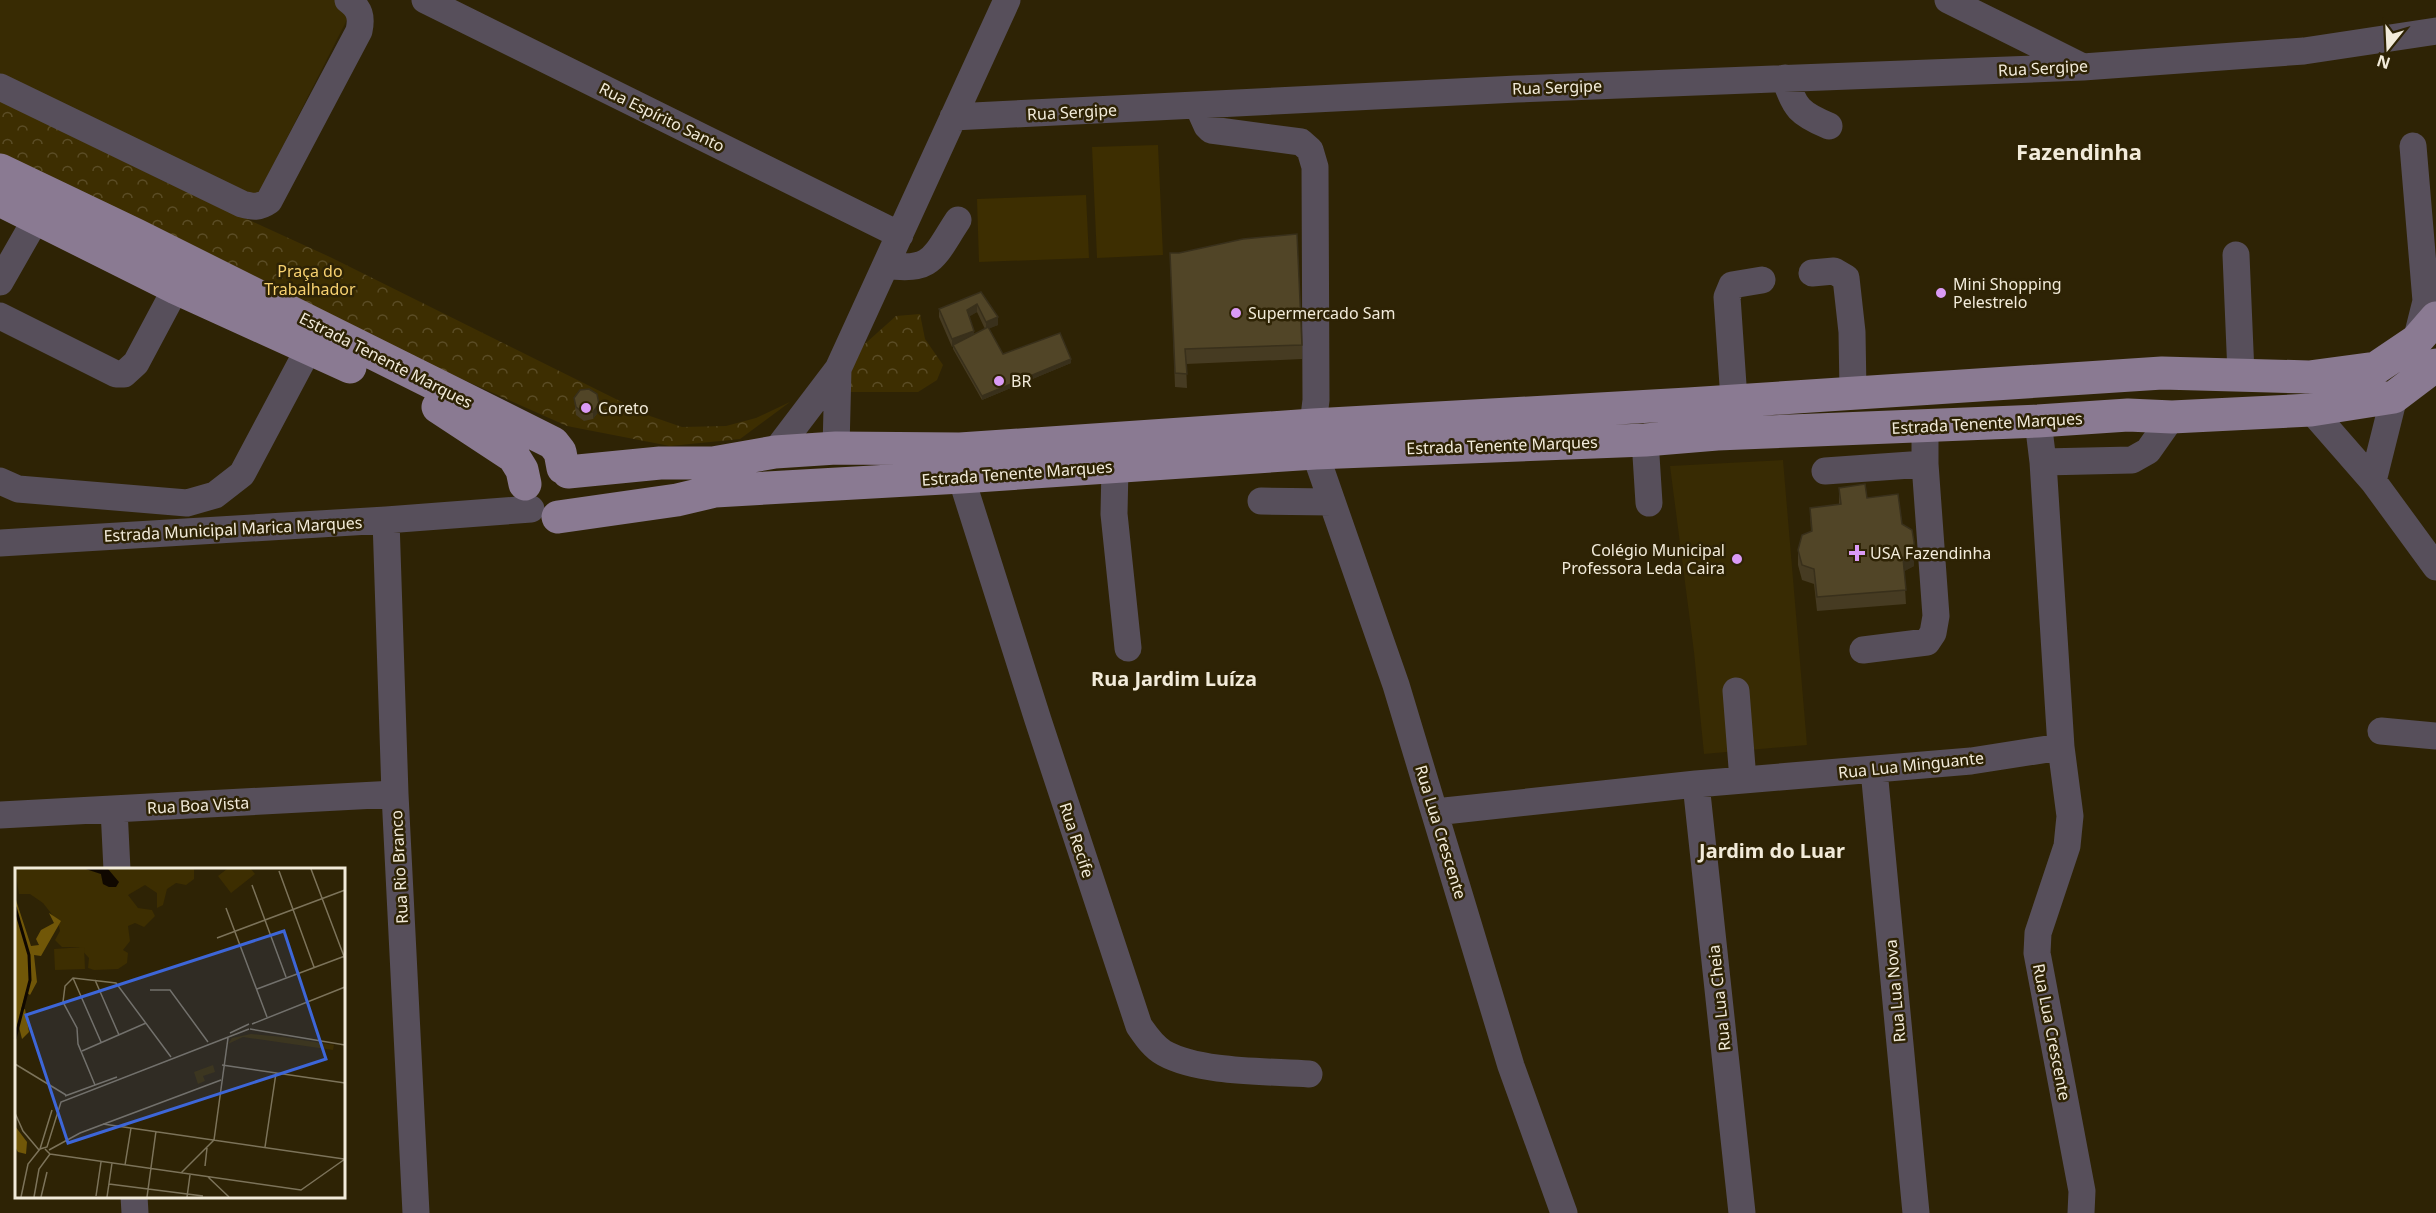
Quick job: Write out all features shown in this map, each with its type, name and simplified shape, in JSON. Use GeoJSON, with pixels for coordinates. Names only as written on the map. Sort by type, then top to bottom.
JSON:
{"type":"FeatureCollection","features":[{"type":"Feature","properties":{"kind":"main road","name":"Estrada Tenente Marques"},"geometry":{"type":"LineString","coordinates":[[0,170],[136,235],[553,443],[560,452],[566,470],[660,463],[713,463],[775,452],[836,448],[960,449],[1314,439],[1645,440],[1717,434],[2038,421],[2128,415],[2172,417],[2312,410],[2394,397],[2430,318]]}},
{"type":"Feature","properties":{"kind":"main road","name":"Estrada Tenente Marques"},"geometry":{"type":"LineString","coordinates":[[0,200],[176,288],[438,407],[514,457],[535,500],[677,500],[715,491],[763,487],[1115,467],[1314,439],[1734,400],[2162,373],[2309,377],[2376,368],[2430,318]]}},
{"type":"Feature","properties":{"kind":"main road"},"geometry":{"type":"LineString","coordinates":[[763,487],[779,479],[827,476],[830,473],[836,448]]}},
{"type":"Feature","properties":{"kind":"main road"},"geometry":{"type":"LineString","coordinates":[[558,465],[566,470],[576,486],[576,501],[571,508],[535,500],[529,476],[544,466],[558,465]]}},
{"type":"Feature","properties":{"kind":"street"},"geometry":{"type":"LineString","coordinates":[[0,87],[242,204],[253,207],[262,206],[268,201],[359,31],[362,20],[359,9],[348,0]]}},
{"type":"Feature","properties":{"kind":"street","name":"Rua Espírito Santo"},"geometry":{"type":"LineString","coordinates":[[425,0],[467,9],[900,235]]}},
{"type":"Feature","properties":{"kind":"street"},"geometry":{"type":"LineString","coordinates":[[775,452],[838,369],[1007,0]]}},
{"type":"Feature","properties":{"kind":"street"},"geometry":{"type":"LineString","coordinates":[[1948,0],[2083,67]]}},
{"type":"Feature","properties":{"kind":"street","name":"Rua Sergipe"},"geometry":{"type":"LineString","coordinates":[[954,117],[1517,89],[2083,67],[2304,51],[2436,31]]}},
{"type":"Feature","properties":{"kind":"street"},"geometry":{"type":"LineString","coordinates":[[1785,78],[1792,101],[1809,117],[1828,126]]}},
{"type":"Feature","properties":{"kind":"street"},"geometry":{"type":"LineString","coordinates":[[1198,106],[1207,126],[1211,129],[1301,142],[1310,150],[1315,166],[1316,400],[1314,439]]}},
{"type":"Feature","properties":{"kind":"street"},"geometry":{"type":"LineString","coordinates":[[2413,146],[2430,318]]}},
{"type":"Feature","properties":{"kind":"street"},"geometry":{"type":"LineString","coordinates":[[0,282],[36,219]]}},
{"type":"Feature","properties":{"kind":"street"},"geometry":{"type":"LineString","coordinates":[[886,265],[916,267],[931,261],[958,220]]}},
{"type":"Feature","properties":{"kind":"street"},"geometry":{"type":"LineString","coordinates":[[2236,255],[2241,374]]}},
{"type":"Feature","properties":{"kind":"street"},"geometry":{"type":"LineString","coordinates":[[1812,273],[1834,271],[1846,278],[1852,332],[1853,392]]}},
{"type":"Feature","properties":{"kind":"street"},"geometry":{"type":"LineString","coordinates":[[1734,400],[1727,297],[1732,285],[1762,280]]}},
{"type":"Feature","properties":{"kind":"street"},"geometry":{"type":"LineString","coordinates":[[0,316],[116,374],[124,374],[136,363],[176,288]]}},
{"type":"Feature","properties":{"kind":"street"},"geometry":{"type":"LineString","coordinates":[[0,482],[18,489],[187,503],[214,495],[242,474],[309,348]]}},
{"type":"Feature","properties":{"kind":"street"},"geometry":{"type":"LineString","coordinates":[[836,448],[838,369]]}},
{"type":"Feature","properties":{"kind":"street"},"geometry":{"type":"LineString","coordinates":[[2373,481],[2394,397]]}},
{"type":"Feature","properties":{"kind":"street"},"geometry":{"type":"LineString","coordinates":[[2312,410],[2373,481],[2436,567]]}},
{"type":"Feature","properties":{"kind":"street"},"geometry":{"type":"LineString","coordinates":[[2043,462],[2132,460],[2148,451],[2172,417]]}},
{"type":"Feature","properties":{"kind":"street"},"geometry":{"type":"LineString","coordinates":[[2038,421],[2043,462],[2061,747]]}},
{"type":"Feature","properties":{"kind":"street"},"geometry":{"type":"LineString","coordinates":[[1863,650],[1927,642],[1933,633],[1936,616],[1925,464],[1925,426]]}},
{"type":"Feature","properties":{"kind":"street","name":"Rua Lua Crescente"},"geometry":{"type":"LineString","coordinates":[[1314,439],[1332,502],[1396,685],[1512,1066],[1564,1213]]}},
{"type":"Feature","properties":{"kind":"street"},"geometry":{"type":"LineString","coordinates":[[1645,440],[1649,503]]}},
{"type":"Feature","properties":{"kind":"street"},"geometry":{"type":"LineString","coordinates":[[1825,471],[1925,464]]}},
{"type":"Feature","properties":{"kind":"street"},"geometry":{"type":"LineString","coordinates":[[1115,467],[1114,514],[1128,648]]}},
{"type":"Feature","properties":{"kind":"street","name":"Rua Recife"},"geometry":{"type":"LineString","coordinates":[[961,477],[1041,731],[1139,1026],[1148,1040],[1162,1052],[1183,1062],[1213,1067],[1309,1074]]}},
{"type":"Feature","properties":{"kind":"street","name":"Estrada Municipal Marica Marques"},"geometry":{"type":"LineString","coordinates":[[0,543],[466,515],[535,500]]}},
{"type":"Feature","properties":{"kind":"street"},"geometry":{"type":"LineString","coordinates":[[1261,501],[1332,502]]}},
{"type":"Feature","properties":{"kind":"street","name":"Rua Rio Branco"},"geometry":{"type":"LineString","coordinates":[[386,520],[395,794],[416,1213]]}},
{"type":"Feature","properties":{"kind":"street"},"geometry":{"type":"LineString","coordinates":[[1736,691],[1743,780]]}},
{"type":"Feature","properties":{"kind":"street"},"geometry":{"type":"LineString","coordinates":[[2381,731],[2436,736]]}},
{"type":"Feature","properties":{"kind":"street","name":"Rua Lua Crescente"},"geometry":{"type":"LineString","coordinates":[[2061,747],[2070,816],[2067,846],[2038,933],[2037,953],[2082,1191],[2081,1213]]}},
{"type":"Feature","properties":{"kind":"street","name":"Rua Lua Minguante"},"geometry":{"type":"LineString","coordinates":[[1435,812],[1696,784],[1971,761],[2061,747]]}},
{"type":"Feature","properties":{"kind":"street","name":"Rua Lua Nova"},"geometry":{"type":"LineString","coordinates":[[1874,770],[1916,1213]]}},
{"type":"Feature","properties":{"kind":"street","name":"Rua Lua Cheia"},"geometry":{"type":"LineString","coordinates":[[1696,784],[1742,1213]]}},
{"type":"Feature","properties":{"kind":"street","name":"Rua Boa Vista"},"geometry":{"type":"LineString","coordinates":[[0,815],[395,794]]}},
{"type":"Feature","properties":{"kind":"street"},"geometry":{"type":"LineString","coordinates":[[114,809],[117,868]]}},
{"type":"Feature","properties":{"kind":"street"},"geometry":{"type":"LineString","coordinates":[[134,1198],[135,1213]]}},
{"type":"Feature","properties":{"kind":"shaded area"},"geometry":{"type":"Polygon","coordinates":[[[0,0],[337,0],[353,8],[251,209],[0,87],[0,0]]]}},
{"type":"Feature","properties":{"kind":"shaded area","name":"Colégio Municipal Professora Leda Caira"},"geometry":{"type":"Polygon","coordinates":[[[1783,460],[1807,745],[1704,754],[1694,652],[1670,466],[1783,460]]]}},
{"type":"Feature","properties":{"kind":"green space","name":"Praça do Trabalhador"},"geometry":{"type":"Polygon","coordinates":[[[0,99],[161,180],[330,257],[650,416],[682,427],[726,426],[756,418],[790,402],[740,439],[670,446],[567,426],[363,335],[0,156],[0,99]]]}},
{"type":"Feature","properties":{"kind":"green space"},"geometry":{"type":"Polygon","coordinates":[[[1158,145],[1163,255],[1097,258],[1092,147],[1158,145]]]}},
{"type":"Feature","properties":{"kind":"green space"},"geometry":{"type":"Polygon","coordinates":[[[1086,195],[1089,258],[979,262],[977,199],[1086,195]]]}},
{"type":"Feature","properties":{"kind":"green space"},"geometry":{"type":"Polygon","coordinates":[[[920,314],[925,339],[943,365],[937,380],[918,392],[848,392],[847,383],[858,350],[896,316],[920,314]]]}},
{"type":"Feature","properties":{"kind":"building","name":"Supermercado Sam"},"geometry":{"type":"Polygon","coordinates":[[[1297,234],[1302,345],[1185,349],[1187,374],[1175,373],[1170,253],[1243,239],[1297,234]]]}},
{"type":"Feature","properties":{"kind":"building"},"geometry":{"type":"Polygon","coordinates":[[[981,292],[998,317],[986,322],[977,304],[967,310],[974,331],[952,339],[939,309],[981,292]]]}},
{"type":"Feature","properties":{"kind":"building","name":"BR"},"geometry":{"type":"Polygon","coordinates":[[[988,327],[1003,354],[1060,333],[1071,359],[982,396],[953,345],[988,327]]]}},
{"type":"Feature","properties":{"kind":"building"},"geometry":{"type":"Polygon","coordinates":[[[589,389],[597,394],[599,404],[593,412],[584,413],[576,407],[574,398],[580,390],[589,389]]]}},
{"type":"Feature","properties":{"kind":"building","name":"USA Fazendinha"},"geometry":{"type":"Polygon","coordinates":[[[1865,484],[1867,498],[1898,494],[1902,524],[1912,530],[1914,551],[1903,558],[1906,590],[1817,597],[1814,569],[1802,565],[1798,550],[1802,535],[1812,531],[1810,508],[1841,504],[1839,488],[1865,484]]]}},
{"type":"Feature","properties":{"kind":"place","name":"Mini Shopping Pelestrelo"},"geometry":{"type":"Point","coordinates":[1941,293]}},
{"type":"Feature","properties":{"kind":"place","name":"Supermercado Sam"},"geometry":{"type":"Point","coordinates":[1236,313]}},
{"type":"Feature","properties":{"kind":"place","name":"BR"},"geometry":{"type":"Point","coordinates":[999,381]}},
{"type":"Feature","properties":{"kind":"place","name":"Coreto"},"geometry":{"type":"Point","coordinates":[586,408]}},
{"type":"Feature","properties":{"kind":"place","name":"USA Fazendinha"},"geometry":{"type":"Point","coordinates":[1857,553]}},
{"type":"Feature","properties":{"kind":"place","name":"Colégio Municipal Professora Leda Caira"},"geometry":{"type":"Point","coordinates":[1737,559]}},
{"type":"Feature","properties":{"kind":"district","name":"Fazendinha"},"geometry":{"type":"Point","coordinates":[2079,152]}},
{"type":"Feature","properties":{"kind":"district","name":"Rua Jardim Luíza"},"geometry":{"type":"Point","coordinates":[1174,679]}},
{"type":"Feature","properties":{"kind":"district","name":"Jardim do Luar"},"geometry":{"type":"Point","coordinates":[1772,851]}}]}
